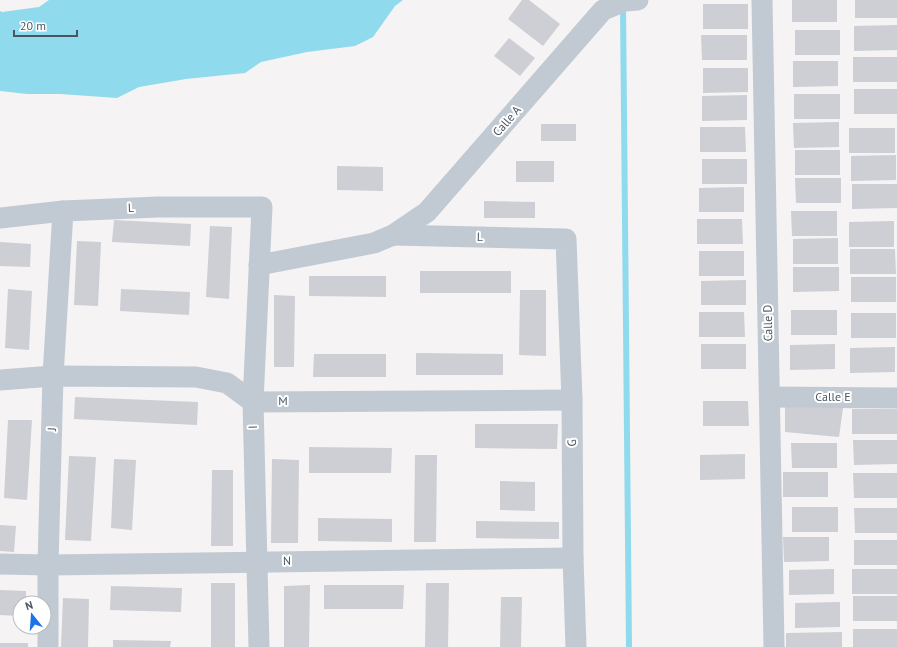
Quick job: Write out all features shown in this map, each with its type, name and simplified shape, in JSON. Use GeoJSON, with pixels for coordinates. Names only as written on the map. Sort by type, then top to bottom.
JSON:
{"type":"FeatureCollection","features":[{"type":"Feature","properties":{"kind":"street","name":"Calle D"},"geometry":{"type":"LineString","coordinates":[[762,0],[774,647]]}},
{"type":"Feature","properties":{"kind":"street","name":"Calle A"},"geometry":{"type":"LineString","coordinates":[[259,265],[374,243],[393,235],[427,212],[603,10],[626,1]]}},
{"type":"Feature","properties":{"kind":"street","name":"L"},"geometry":{"type":"LineString","coordinates":[[0,218],[63,211],[158,207],[262,207]]}},
{"type":"Feature","properties":{"kind":"street","name":"I"},"geometry":{"type":"LineString","coordinates":[[259,647],[253,402],[262,207]]}},
{"type":"Feature","properties":{"kind":"street","name":"J"},"geometry":{"type":"LineString","coordinates":[[48,647],[48,565],[53,376],[63,211]]}},
{"type":"Feature","properties":{"kind":"street","name":"L"},"geometry":{"type":"LineString","coordinates":[[393,235],[566,239]]}},
{"type":"Feature","properties":{"kind":"street","name":"G"},"geometry":{"type":"LineString","coordinates":[[566,239],[572,400],[573,558],[576,647]]}},
{"type":"Feature","properties":{"kind":"street"},"geometry":{"type":"LineString","coordinates":[[0,380],[53,376],[196,377],[227,383],[253,402]]}},
{"type":"Feature","properties":{"kind":"street","name":"Calle E"},"geometry":{"type":"LineString","coordinates":[[770,397],[897,398]]}},
{"type":"Feature","properties":{"kind":"street","name":"M"},"geometry":{"type":"LineString","coordinates":[[253,402],[572,400]]}},
{"type":"Feature","properties":{"kind":"street","name":"N"},"geometry":{"type":"LineString","coordinates":[[0,564],[48,565],[256,561],[573,558]]}},
{"type":"Feature","properties":{"kind":"water"},"geometry":{"type":"Polygon","coordinates":[[[49,0],[403,0],[395,6],[373,37],[355,46],[307,52],[261,62],[245,73],[186,79],[139,87],[117,98],[60,94],[27,94],[0,91],[0,11],[39,7],[49,0]]]}},
{"type":"Feature","properties":{"kind":"building"},"geometry":{"type":"Polygon","coordinates":[[[522,0],[529,0],[560,24],[543,46],[508,19],[522,0]]]}},
{"type":"Feature","properties":{"kind":"building"},"geometry":{"type":"Polygon","coordinates":[[[792,0],[837,0],[837,22],[792,22],[792,0]]]}},
{"type":"Feature","properties":{"kind":"building"},"geometry":{"type":"Polygon","coordinates":[[[855,0],[897,0],[897,18],[855,18],[855,0]]]}},
{"type":"Feature","properties":{"kind":"building"},"geometry":{"type":"Polygon","coordinates":[[[703,4],[748,4],[748,29],[703,29],[703,4]]]}},
{"type":"Feature","properties":{"kind":"building"},"geometry":{"type":"Polygon","coordinates":[[[897,25],[897,50],[854,51],[854,26],[897,25]]]}},
{"type":"Feature","properties":{"kind":"building"},"geometry":{"type":"Polygon","coordinates":[[[795,30],[840,30],[840,55],[795,55],[795,30]]]}},
{"type":"Feature","properties":{"kind":"building"},"geometry":{"type":"Polygon","coordinates":[[[701,35],[747,35],[747,60],[702,60],[701,35]]]}},
{"type":"Feature","properties":{"kind":"building"},"geometry":{"type":"Polygon","coordinates":[[[509,38],[535,58],[520,76],[494,56],[509,38]]]}},
{"type":"Feature","properties":{"kind":"building"},"geometry":{"type":"Polygon","coordinates":[[[853,57],[897,57],[897,82],[853,82],[853,57]]]}},
{"type":"Feature","properties":{"kind":"building"},"geometry":{"type":"Polygon","coordinates":[[[793,61],[838,61],[838,86],[793,87],[793,61]]]}},
{"type":"Feature","properties":{"kind":"building"},"geometry":{"type":"Polygon","coordinates":[[[703,68],[748,68],[748,92],[703,93],[703,68]]]}},
{"type":"Feature","properties":{"kind":"building"},"geometry":{"type":"Polygon","coordinates":[[[854,89],[897,89],[897,114],[854,114],[854,89]]]}},
{"type":"Feature","properties":{"kind":"building"},"geometry":{"type":"Polygon","coordinates":[[[794,94],[840,94],[840,119],[794,119],[794,94]]]}},
{"type":"Feature","properties":{"kind":"building"},"geometry":{"type":"Polygon","coordinates":[[[747,95],[747,120],[702,121],[702,96],[747,95]]]}},
{"type":"Feature","properties":{"kind":"building"},"geometry":{"type":"Polygon","coordinates":[[[839,122],[839,147],[794,148],[793,123],[839,122]]]}},
{"type":"Feature","properties":{"kind":"building"},"geometry":{"type":"Polygon","coordinates":[[[541,124],[576,124],[576,141],[541,141],[541,124]]]}},
{"type":"Feature","properties":{"kind":"building"},"geometry":{"type":"Polygon","coordinates":[[[700,127],[745,127],[746,152],[700,152],[700,127]]]}},
{"type":"Feature","properties":{"kind":"building"},"geometry":{"type":"Polygon","coordinates":[[[849,128],[895,128],[895,153],[849,153],[849,128]]]}},
{"type":"Feature","properties":{"kind":"building"},"geometry":{"type":"Polygon","coordinates":[[[795,150],[840,150],[840,175],[795,175],[795,150]]]}},
{"type":"Feature","properties":{"kind":"building"},"geometry":{"type":"Polygon","coordinates":[[[896,155],[896,180],[851,181],[851,156],[896,155]]]}},
{"type":"Feature","properties":{"kind":"building"},"geometry":{"type":"Polygon","coordinates":[[[702,159],[747,159],[747,184],[702,184],[702,159]]]}},
{"type":"Feature","properties":{"kind":"building"},"geometry":{"type":"Polygon","coordinates":[[[516,161],[554,161],[554,182],[516,182],[516,161]]]}},
{"type":"Feature","properties":{"kind":"building"},"geometry":{"type":"Polygon","coordinates":[[[337,166],[383,167],[383,191],[337,190],[337,166]]]}},
{"type":"Feature","properties":{"kind":"building"},"geometry":{"type":"Polygon","coordinates":[[[795,178],[841,178],[841,203],[796,203],[795,178]]]}},
{"type":"Feature","properties":{"kind":"building"},"geometry":{"type":"Polygon","coordinates":[[[852,184],[897,184],[897,208],[852,209],[852,184]]]}},
{"type":"Feature","properties":{"kind":"building"},"geometry":{"type":"Polygon","coordinates":[[[744,187],[744,212],[699,212],[699,188],[744,187]]]}},
{"type":"Feature","properties":{"kind":"building"},"geometry":{"type":"Polygon","coordinates":[[[484,201],[535,202],[535,218],[484,218],[484,201]]]}},
{"type":"Feature","properties":{"kind":"building"},"geometry":{"type":"Polygon","coordinates":[[[791,211],[837,211],[837,236],[792,236],[791,211]]]}},
{"type":"Feature","properties":{"kind":"building"},"geometry":{"type":"Polygon","coordinates":[[[697,219],[742,219],[743,244],[697,244],[697,219]]]}},
{"type":"Feature","properties":{"kind":"building"},"geometry":{"type":"Polygon","coordinates":[[[114,220],[191,224],[190,246],[112,242],[114,220]]]}},
{"type":"Feature","properties":{"kind":"building"},"geometry":{"type":"Polygon","coordinates":[[[894,221],[894,247],[849,247],[849,222],[894,221]]]}},
{"type":"Feature","properties":{"kind":"building"},"geometry":{"type":"Polygon","coordinates":[[[210,226],[232,227],[229,299],[206,297],[210,226]]]}},
{"type":"Feature","properties":{"kind":"building"},"geometry":{"type":"Polygon","coordinates":[[[838,238],[838,264],[793,264],[793,239],[838,238]]]}},
{"type":"Feature","properties":{"kind":"building"},"geometry":{"type":"Polygon","coordinates":[[[77,241],[101,242],[98,306],[74,305],[77,241]]]}},
{"type":"Feature","properties":{"kind":"building"},"geometry":{"type":"Polygon","coordinates":[[[0,242],[31,244],[30,267],[0,266],[0,242]]]}},
{"type":"Feature","properties":{"kind":"building"},"geometry":{"type":"Polygon","coordinates":[[[850,249],[895,249],[896,274],[850,274],[850,249]]]}},
{"type":"Feature","properties":{"kind":"building"},"geometry":{"type":"Polygon","coordinates":[[[699,251],[744,251],[744,276],[699,276],[699,251]]]}},
{"type":"Feature","properties":{"kind":"building"},"geometry":{"type":"Polygon","coordinates":[[[793,267],[839,267],[839,291],[793,292],[793,267]]]}},
{"type":"Feature","properties":{"kind":"building"},"geometry":{"type":"Polygon","coordinates":[[[420,271],[511,271],[511,293],[420,293],[420,271]]]}},
{"type":"Feature","properties":{"kind":"building"},"geometry":{"type":"Polygon","coordinates":[[[309,276],[386,276],[386,297],[309,296],[309,276]]]}},
{"type":"Feature","properties":{"kind":"building"},"geometry":{"type":"Polygon","coordinates":[[[851,277],[896,277],[896,302],[851,302],[851,277]]]}},
{"type":"Feature","properties":{"kind":"building"},"geometry":{"type":"Polygon","coordinates":[[[746,280],[746,305],[701,305],[701,281],[746,280]]]}},
{"type":"Feature","properties":{"kind":"building"},"geometry":{"type":"Polygon","coordinates":[[[8,289],[32,291],[29,350],[5,348],[8,289]]]}},
{"type":"Feature","properties":{"kind":"building"},"geometry":{"type":"Polygon","coordinates":[[[121,289],[190,292],[189,315],[120,311],[121,289]]]}},
{"type":"Feature","properties":{"kind":"building"},"geometry":{"type":"Polygon","coordinates":[[[520,290],[546,290],[546,356],[519,355],[520,290]]]}},
{"type":"Feature","properties":{"kind":"building"},"geometry":{"type":"Polygon","coordinates":[[[274,295],[295,296],[294,367],[274,367],[274,295]]]}},
{"type":"Feature","properties":{"kind":"building"},"geometry":{"type":"Polygon","coordinates":[[[791,310],[837,310],[837,335],[791,335],[791,310]]]}},
{"type":"Feature","properties":{"kind":"building"},"geometry":{"type":"Polygon","coordinates":[[[699,312],[744,312],[745,337],[699,337],[699,312]]]}},
{"type":"Feature","properties":{"kind":"building"},"geometry":{"type":"Polygon","coordinates":[[[851,313],[896,313],[896,338],[851,338],[851,313]]]}},
{"type":"Feature","properties":{"kind":"building"},"geometry":{"type":"Polygon","coordinates":[[[701,344],[746,344],[746,369],[701,369],[701,344]]]}},
{"type":"Feature","properties":{"kind":"building"},"geometry":{"type":"Polygon","coordinates":[[[835,344],[835,369],[790,370],[790,345],[835,344]]]}},
{"type":"Feature","properties":{"kind":"building"},"geometry":{"type":"Polygon","coordinates":[[[895,347],[895,372],[850,373],[850,348],[895,347]]]}},
{"type":"Feature","properties":{"kind":"building"},"geometry":{"type":"Polygon","coordinates":[[[416,353],[503,354],[503,375],[416,375],[416,353]]]}},
{"type":"Feature","properties":{"kind":"building"},"geometry":{"type":"Polygon","coordinates":[[[314,354],[386,354],[386,377],[313,377],[314,354]]]}},
{"type":"Feature","properties":{"kind":"building"},"geometry":{"type":"Polygon","coordinates":[[[75,397],[198,402],[197,425],[74,419],[75,397]]]}},
{"type":"Feature","properties":{"kind":"building"},"geometry":{"type":"Polygon","coordinates":[[[703,401],[748,401],[749,426],[703,426],[703,401]]]}},
{"type":"Feature","properties":{"kind":"building"},"geometry":{"type":"Polygon","coordinates":[[[785,407],[843,408],[839,437],[785,432],[785,407]]]}},
{"type":"Feature","properties":{"kind":"building"},"geometry":{"type":"Polygon","coordinates":[[[852,409],[897,409],[897,434],[852,434],[852,409]]]}},
{"type":"Feature","properties":{"kind":"building"},"geometry":{"type":"Polygon","coordinates":[[[8,420],[32,420],[27,500],[4,498],[8,420]]]}},
{"type":"Feature","properties":{"kind":"building"},"geometry":{"type":"Polygon","coordinates":[[[475,424],[558,424],[557,449],[475,448],[475,424]]]}},
{"type":"Feature","properties":{"kind":"building"},"geometry":{"type":"Polygon","coordinates":[[[853,440],[897,440],[897,464],[854,465],[853,440]]]}},
{"type":"Feature","properties":{"kind":"building"},"geometry":{"type":"Polygon","coordinates":[[[791,443],[837,443],[837,468],[792,468],[791,443]]]}},
{"type":"Feature","properties":{"kind":"building"},"geometry":{"type":"Polygon","coordinates":[[[309,447],[392,448],[391,473],[309,473],[309,447]]]}},
{"type":"Feature","properties":{"kind":"building"},"geometry":{"type":"Polygon","coordinates":[[[745,454],[745,479],[700,480],[700,455],[745,454]]]}},
{"type":"Feature","properties":{"kind":"building"},"geometry":{"type":"Polygon","coordinates":[[[415,455],[437,455],[436,542],[414,542],[415,455]]]}},
{"type":"Feature","properties":{"kind":"building"},"geometry":{"type":"Polygon","coordinates":[[[69,456],[96,457],[91,541],[65,540],[69,456]]]}},
{"type":"Feature","properties":{"kind":"building"},"geometry":{"type":"Polygon","coordinates":[[[114,459],[136,460],[132,530],[111,528],[114,459]]]}},
{"type":"Feature","properties":{"kind":"building"},"geometry":{"type":"Polygon","coordinates":[[[272,459],[299,460],[298,543],[271,543],[272,459]]]}},
{"type":"Feature","properties":{"kind":"building"},"geometry":{"type":"Polygon","coordinates":[[[212,470],[233,470],[233,546],[211,546],[212,470]]]}},
{"type":"Feature","properties":{"kind":"building"},"geometry":{"type":"Polygon","coordinates":[[[783,472],[828,472],[828,497],[783,497],[783,472]]]}},
{"type":"Feature","properties":{"kind":"building"},"geometry":{"type":"Polygon","coordinates":[[[853,473],[897,473],[897,498],[854,498],[853,473]]]}},
{"type":"Feature","properties":{"kind":"building"},"geometry":{"type":"Polygon","coordinates":[[[500,481],[535,482],[535,511],[500,510],[500,481]]]}},
{"type":"Feature","properties":{"kind":"building"},"geometry":{"type":"Polygon","coordinates":[[[792,507],[838,507],[838,532],[792,532],[792,507]]]}},
{"type":"Feature","properties":{"kind":"building"},"geometry":{"type":"Polygon","coordinates":[[[854,508],[897,508],[897,533],[855,533],[854,508]]]}},
{"type":"Feature","properties":{"kind":"building"},"geometry":{"type":"Polygon","coordinates":[[[318,518],[392,519],[392,542],[318,541],[318,518]]]}},
{"type":"Feature","properties":{"kind":"building"},"geometry":{"type":"Polygon","coordinates":[[[476,521],[559,522],[559,539],[476,538],[476,521]]]}},
{"type":"Feature","properties":{"kind":"building"},"geometry":{"type":"Polygon","coordinates":[[[0,525],[16,526],[14,552],[0,551],[0,525]]]}},
{"type":"Feature","properties":{"kind":"building"},"geometry":{"type":"Polygon","coordinates":[[[783,537],[829,537],[829,561],[784,562],[783,537]]]}},
{"type":"Feature","properties":{"kind":"building"},"geometry":{"type":"Polygon","coordinates":[[[854,540],[897,540],[897,565],[854,565],[854,540]]]}},
{"type":"Feature","properties":{"kind":"building"},"geometry":{"type":"Polygon","coordinates":[[[834,569],[834,594],[789,595],[789,570],[834,569]]]}},
{"type":"Feature","properties":{"kind":"building"},"geometry":{"type":"Polygon","coordinates":[[[852,569],[897,569],[897,594],[852,594],[852,569]]]}},
{"type":"Feature","properties":{"kind":"building"},"geometry":{"type":"Polygon","coordinates":[[[211,583],[235,583],[235,647],[211,647],[211,583]]]}},
{"type":"Feature","properties":{"kind":"building"},"geometry":{"type":"Polygon","coordinates":[[[426,583],[449,583],[448,647],[425,647],[426,583]]]}},
{"type":"Feature","properties":{"kind":"building"},"geometry":{"type":"Polygon","coordinates":[[[310,585],[309,647],[284,647],[284,586],[310,585]]]}},
{"type":"Feature","properties":{"kind":"building"},"geometry":{"type":"Polygon","coordinates":[[[324,585],[404,585],[403,609],[324,609],[324,585]]]}},
{"type":"Feature","properties":{"kind":"building"},"geometry":{"type":"Polygon","coordinates":[[[111,586],[182,588],[181,612],[110,610],[111,586]]]}},
{"type":"Feature","properties":{"kind":"building"},"geometry":{"type":"Polygon","coordinates":[[[0,590],[26,591],[26,595],[12,595],[12,616],[0,615],[0,590]]]}},
{"type":"Feature","properties":{"kind":"building"},"geometry":{"type":"Polygon","coordinates":[[[853,596],[897,596],[897,621],[853,621],[853,596]]]}},
{"type":"Feature","properties":{"kind":"building"},"geometry":{"type":"Polygon","coordinates":[[[501,597],[522,597],[521,647],[500,647],[501,597]]]}},
{"type":"Feature","properties":{"kind":"building"},"geometry":{"type":"Polygon","coordinates":[[[63,598],[89,599],[88,647],[61,647],[63,598]]]}},
{"type":"Feature","properties":{"kind":"building"},"geometry":{"type":"Polygon","coordinates":[[[840,602],[840,627],[795,628],[795,603],[840,602]]]}},
{"type":"Feature","properties":{"kind":"building"},"geometry":{"type":"Polygon","coordinates":[[[853,629],[897,629],[897,647],[853,647],[853,629]]]}},
{"type":"Feature","properties":{"kind":"building"},"geometry":{"type":"Polygon","coordinates":[[[842,632],[842,647],[786,647],[786,633],[842,632]]]}},
{"type":"Feature","properties":{"kind":"building"},"geometry":{"type":"Polygon","coordinates":[[[113,640],[171,641],[170,647],[113,647],[113,640]]]}},
{"type":"Feature","properties":{"kind":"building"},"geometry":{"type":"Polygon","coordinates":[[[0,643],[28,643],[28,647],[0,647],[0,643]]]}},
{"type":"Feature","properties":{"kind":"waterway"},"geometry":{"type":"LineString","coordinates":[[623,7],[629,647]]}}]}
